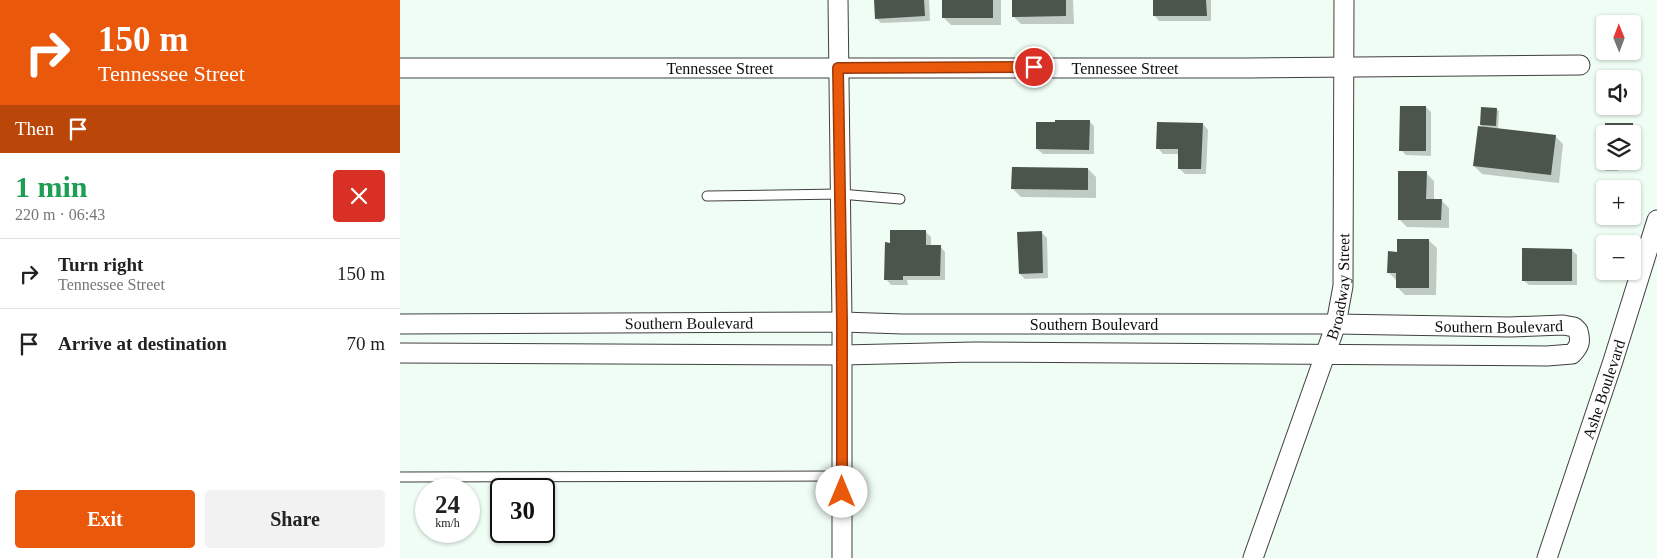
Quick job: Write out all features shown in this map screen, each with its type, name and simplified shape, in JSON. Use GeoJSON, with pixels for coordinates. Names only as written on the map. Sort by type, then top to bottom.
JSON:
{"type":"FeatureCollection","features":[{"type":"Feature","properties":{"kind":"street"},"geometry":{"type":"LineString","coordinates":[[838,0],[842,322],[842,558]]}},
{"type":"Feature","properties":{"kind":"street","name":"Broadway Street"},"geometry":{"type":"LineString","coordinates":[[1254,558],[1336,324],[1343,286],[1344,0]]}},
{"type":"Feature","properties":{"kind":"street","name":"Tennessee Street"},"geometry":{"type":"LineString","coordinates":[[400,68],[1580,65]]}},
{"type":"Feature","properties":{"kind":"street","name":"Ashe Boulevard"},"geometry":{"type":"LineString","coordinates":[[1547,558],[1613,361],[1657,220]]}},
{"type":"Feature","properties":{"kind":"street","name":"Southern Boulevard"},"geometry":{"type":"LineString","coordinates":[[400,324],[842,322],[903,324],[1336,324],[1509,327],[1563,325],[1574,327],[1578,331],[1581,340],[1572,354],[1547,356],[974,352],[842,355],[400,353]]}},
{"type":"Feature","properties":{"kind":"lane"},"geometry":{"type":"LineString","coordinates":[[707,196],[840,194],[900,199]]}},
{"type":"Feature","properties":{"kind":"lane"},"geometry":{"type":"LineString","coordinates":[[400,478],[842,476]]}},
{"type":"Feature","properties":{"kind":"building"},"geometry":{"type":"Polygon","coordinates":[[[874,0],[924,0],[925,16],[875,19],[874,0]]]}},
{"type":"Feature","properties":{"kind":"building"},"geometry":{"type":"Polygon","coordinates":[[[942,0],[993,0],[993,18],[942,18],[942,0]]]}},
{"type":"Feature","properties":{"kind":"building"},"geometry":{"type":"Polygon","coordinates":[[[1012,0],[1066,0],[1066,16],[1012,17],[1012,0]]]}},
{"type":"Feature","properties":{"kind":"building"},"geometry":{"type":"Polygon","coordinates":[[[1153,0],[1206,0],[1207,16],[1153,16],[1153,0]]]}},
{"type":"Feature","properties":{"kind":"building"},"geometry":{"type":"Polygon","coordinates":[[[1400,106],[1426,106],[1426,151],[1399,151],[1400,106]]]}},
{"type":"Feature","properties":{"kind":"building"},"geometry":{"type":"Polygon","coordinates":[[[1481,107],[1497,108],[1496,126],[1480,125],[1481,107]]]}},
{"type":"Feature","properties":{"kind":"building"},"geometry":{"type":"Polygon","coordinates":[[[1055,120],[1090,120],[1089,150],[1036,149],[1036,122],[1055,122],[1055,120]]]}},
{"type":"Feature","properties":{"kind":"building"},"geometry":{"type":"Polygon","coordinates":[[[1157,122],[1203,123],[1201,169],[1178,169],[1178,149],[1156,149],[1157,122]]]}},
{"type":"Feature","properties":{"kind":"building"},"geometry":{"type":"Polygon","coordinates":[[[1605,123],[1633,123],[1633,125],[1605,125],[1605,123]]]}},
{"type":"Feature","properties":{"kind":"building"},"geometry":{"type":"Polygon","coordinates":[[[1478,126],[1556,135],[1551,175],[1473,166],[1478,126]]]}},
{"type":"Feature","properties":{"kind":"building"},"geometry":{"type":"Polygon","coordinates":[[[1012,167],[1088,168],[1088,190],[1011,189],[1012,167]]]}},
{"type":"Feature","properties":{"kind":"building"},"geometry":{"type":"Polygon","coordinates":[[[1398,171],[1427,171],[1426,199],[1442,199],[1441,220],[1398,220],[1398,171]]]}},
{"type":"Feature","properties":{"kind":"building"},"geometry":{"type":"Polygon","coordinates":[[[890,230],[926,230],[926,245],[941,245],[940,276],[903,276],[903,280],[884,280],[885,242],[890,243],[890,230]]]}},
{"type":"Feature","properties":{"kind":"building"},"geometry":{"type":"Polygon","coordinates":[[[1042,231],[1043,273],[1019,274],[1017,232],[1042,231]]]}},
{"type":"Feature","properties":{"kind":"building"},"geometry":{"type":"Polygon","coordinates":[[[1397,239],[1429,239],[1429,288],[1396,288],[1396,273],[1387,273],[1388,251],[1397,252],[1397,239]]]}},
{"type":"Feature","properties":{"kind":"building"},"geometry":{"type":"Polygon","coordinates":[[[1522,248],[1572,249],[1572,281],[1522,281],[1522,248]]]}},
{"type":"Feature","properties":{"kind":"route"},"geometry":{"type":"LineString","coordinates":[[842,492],[842,322],[838,68],[1034,67]]}}]}
